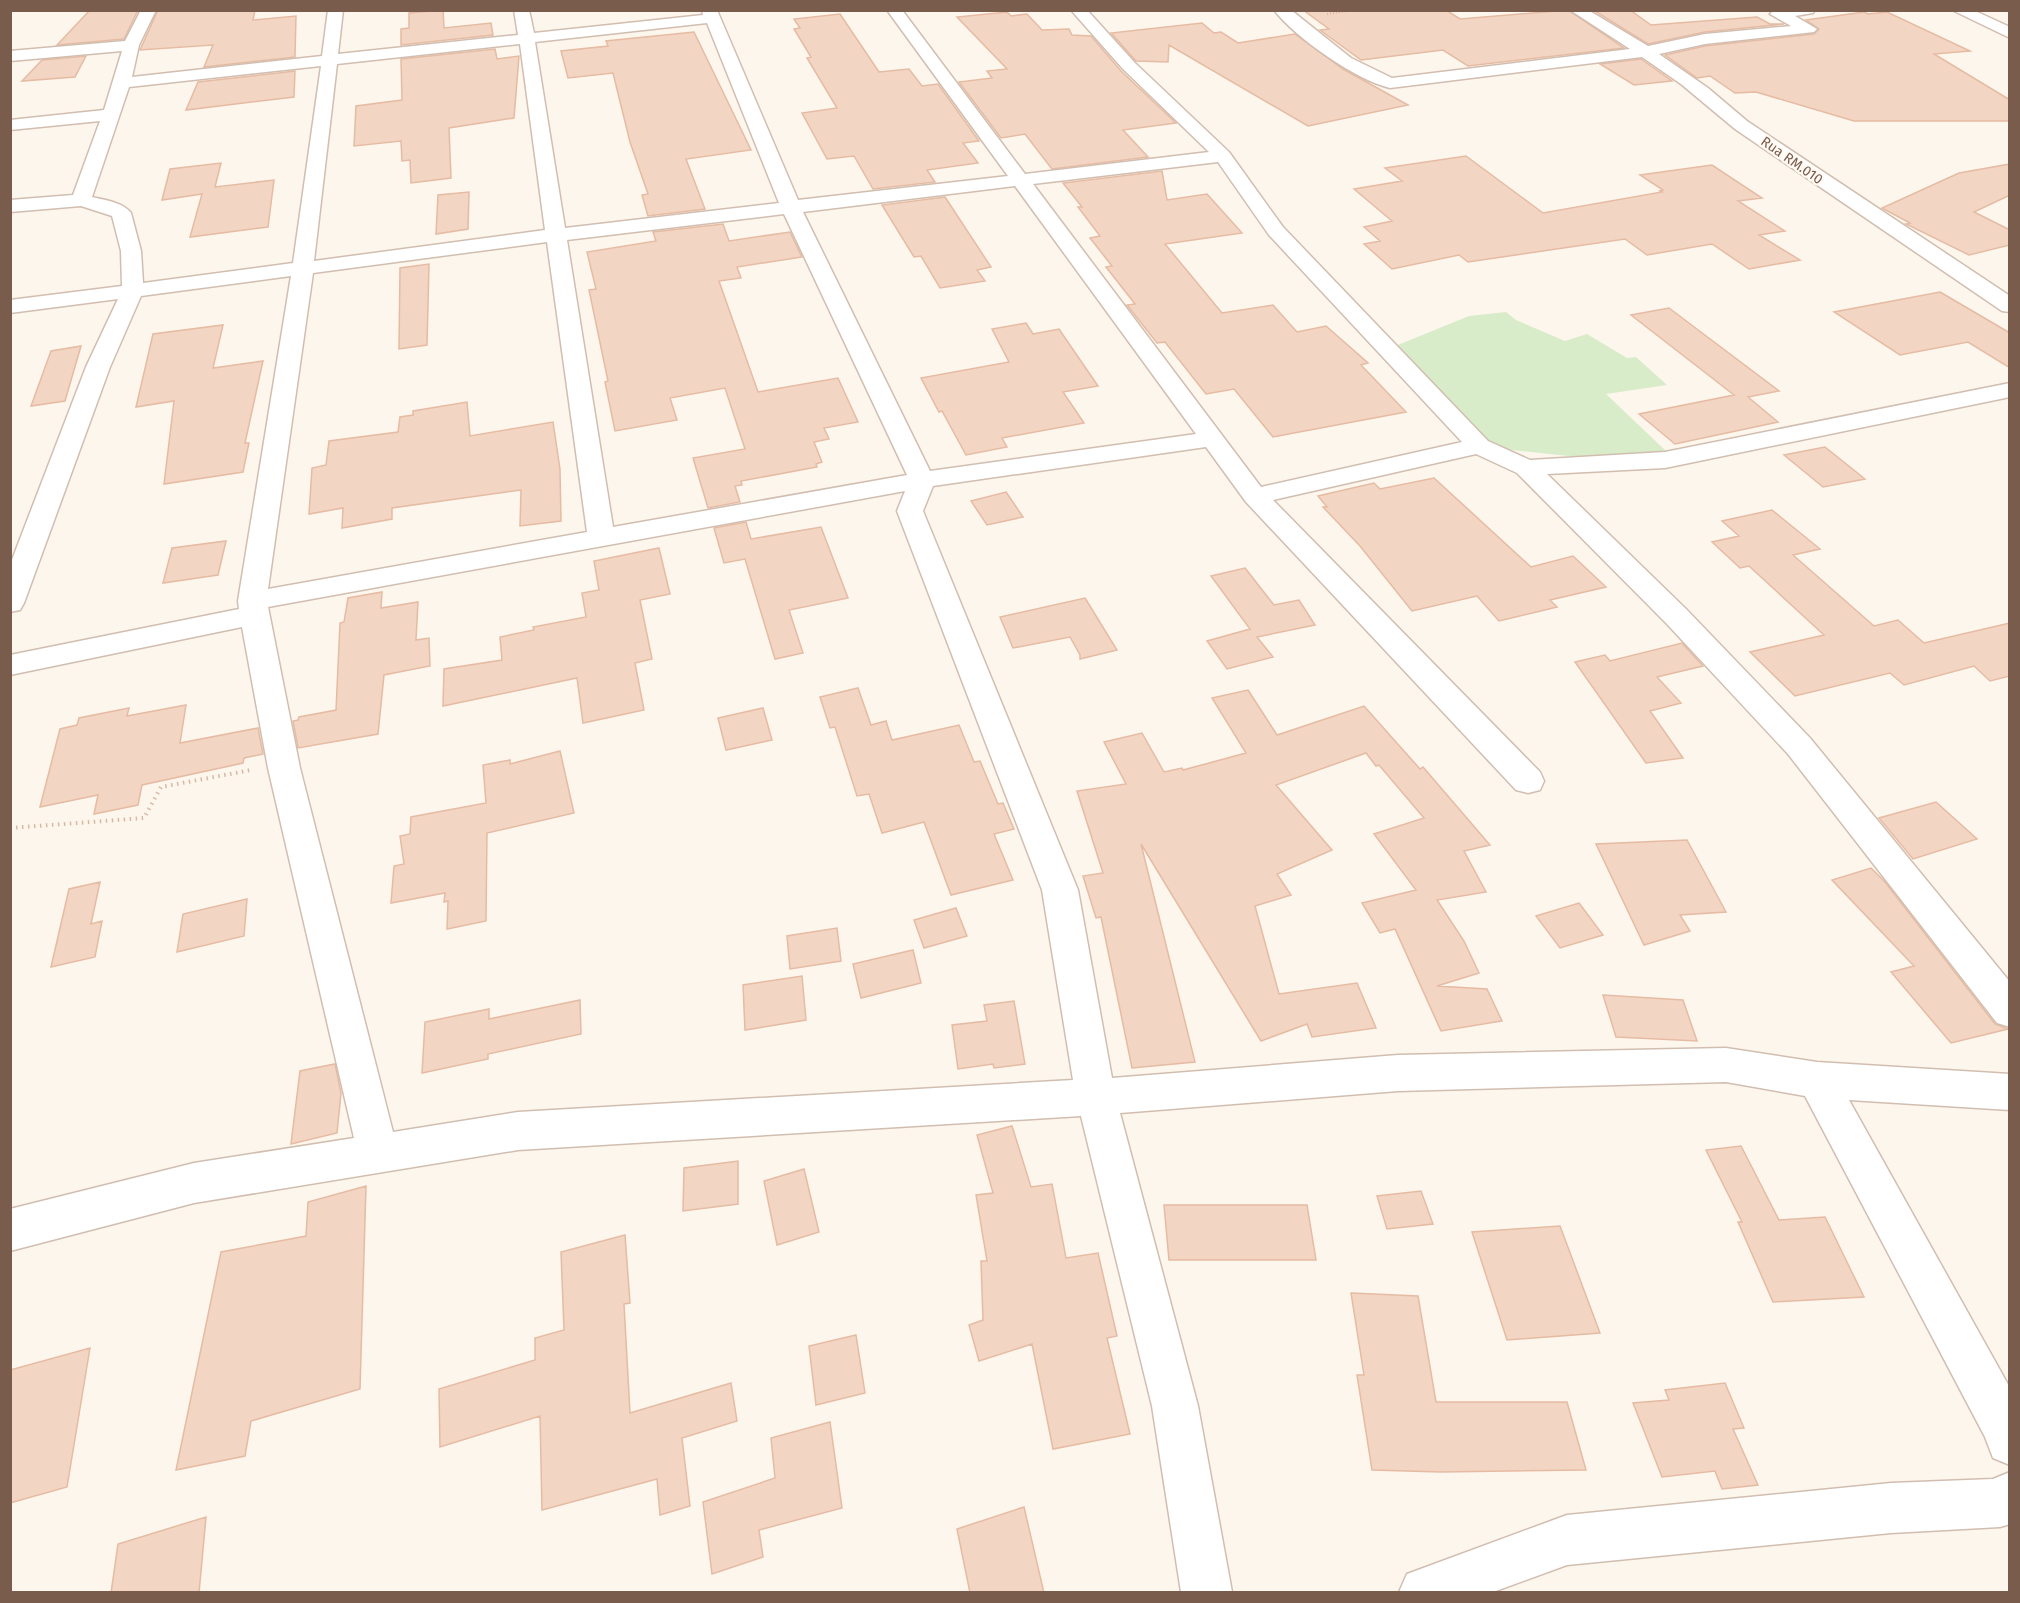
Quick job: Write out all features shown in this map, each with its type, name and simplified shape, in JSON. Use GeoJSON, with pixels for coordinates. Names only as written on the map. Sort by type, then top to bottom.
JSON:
{"type":"FeatureCollection","features":[{"type":"Feature","properties":{"kind":"street"},"geometry":{"type":"LineString","coordinates":[[81,200],[122,83],[132,45],[149,10]]}},
{"type":"Feature","properties":{"kind":"street"},"geometry":{"type":"LineString","coordinates":[[336,10],[303,268],[254,608],[284,764],[378,1152]]}},
{"type":"Feature","properties":{"kind":"street"},"geometry":{"type":"LineString","coordinates":[[521,10],[602,537]]}},
{"type":"Feature","properties":{"kind":"street"},"geometry":{"type":"LineString","coordinates":[[894,10],[1256,496],[1528,781]]}},
{"type":"Feature","properties":{"kind":"street"},"geometry":{"type":"LineString","coordinates":[[1078,10],[1129,66],[1223,156],[1276,231],[1479,446],[1526,468],[1676,616],[1799,746],[2010,1011]]}},
{"type":"Feature","properties":{"kind":"street"},"geometry":{"type":"LineString","coordinates":[[1281,10],[1307,34],[1349,63],[1371,77],[1390,83],[1644,52],[1705,39],[1809,28],[1774,12]]}},
{"type":"Feature","properties":{"kind":"street","name":"Rua RM.010"},"geometry":{"type":"LineString","coordinates":[[1577,10],[1644,52],[1703,93],[1734,120],[2010,306]]}},
{"type":"Feature","properties":{"kind":"street"},"geometry":{"type":"LineString","coordinates":[[1774,12],[1808,10]]}},
{"type":"Feature","properties":{"kind":"street"},"geometry":{"type":"LineString","coordinates":[[1959,10],[2010,33]]}},
{"type":"Feature","properties":{"kind":"street"},"geometry":{"type":"LineString","coordinates":[[122,83],[527,39],[711,14],[791,207],[922,480],[910,512],[1060,890],[1096,1097],[1175,1406],[1207,1593]]}},
{"type":"Feature","properties":{"kind":"street"},"geometry":{"type":"LineString","coordinates":[[10,56],[132,45]]}},
{"type":"Feature","properties":{"kind":"street"},"geometry":{"type":"LineString","coordinates":[[10,125],[110,115]]}},
{"type":"Feature","properties":{"kind":"street"},"geometry":{"type":"LineString","coordinates":[[10,307],[555,235],[1223,156]]}},
{"type":"Feature","properties":{"kind":"street"},"geometry":{"type":"LineString","coordinates":[[10,206],[81,200],[103,205],[121,213],[131,252],[133,290],[98,367],[10,603]]}},
{"type":"Feature","properties":{"kind":"street"},"geometry":{"type":"LineString","coordinates":[[1526,468],[1665,460],[2010,390]]}},
{"type":"Feature","properties":{"kind":"street"},"geometry":{"type":"LineString","coordinates":[[10,665],[254,608],[602,537],[922,480],[1212,439]]}},
{"type":"Feature","properties":{"kind":"street"},"geometry":{"type":"LineString","coordinates":[[1256,496],[1479,446]]}},
{"type":"Feature","properties":{"kind":"street"},"geometry":{"type":"LineString","coordinates":[[10,1230],[194,1183],[518,1131],[1096,1097],[1422,1072],[1726,1065],[1817,1080],[2010,1092]]}},
{"type":"Feature","properties":{"kind":"street"},"geometry":{"type":"LineString","coordinates":[[1817,1080],[2005,1427],[2010,1441]]}},
{"type":"Feature","properties":{"kind":"street"},"geometry":{"type":"LineString","coordinates":[[318,1163],[468,1139]]}},
{"type":"Feature","properties":{"kind":"street"},"geometry":{"type":"LineString","coordinates":[[1425,1593],[1567,1540],[1891,1508],[2000,1503],[2010,1496]]}},
{"type":"Feature","properties":{"kind":"path"},"geometry":{"type":"LineString","coordinates":[[10,828],[144,818],[161,786],[284,764]]}},
{"type":"Feature","properties":{"kind":"green space"},"geometry":{"type":"Polygon","coordinates":[[[1506,312],[1516,320],[1565,341],[1587,334],[1627,358],[1636,357],[1667,385],[1606,394],[1666,451],[1629,456],[1578,457],[1502,449],[1480,438],[1393,347],[1469,316],[1506,312]]]}},
{"type":"Feature","properties":{"kind":"building"},"geometry":{"type":"Polygon","coordinates":[[[90,10],[138,10],[124,39],[57,45],[90,10]]]}},
{"type":"Feature","properties":{"kind":"building"},"geometry":{"type":"Polygon","coordinates":[[[158,10],[255,10],[253,20],[296,16],[295,57],[204,67],[213,45],[140,50],[158,10]]]}},
{"type":"Feature","properties":{"kind":"building"},"geometry":{"type":"Polygon","coordinates":[[[443,10],[444,28],[491,23],[493,35],[401,45],[401,29],[409,28],[409,13],[443,10]]]}},
{"type":"Feature","properties":{"kind":"building"},"geometry":{"type":"Polygon","coordinates":[[[1303,10],[1446,10],[1460,19],[1568,10],[1624,48],[1468,66],[1443,50],[1361,60],[1320,30],[1329,29],[1303,10]]]}},
{"type":"Feature","properties":{"kind":"building"},"geometry":{"type":"Polygon","coordinates":[[[1593,10],[1630,10],[1651,25],[1757,17],[1770,24],[1784,24],[1705,32],[1648,44],[1593,10]]]}},
{"type":"Feature","properties":{"kind":"building"},"geometry":{"type":"Polygon","coordinates":[[[1007,12],[1011,16],[1027,14],[1042,30],[1069,29],[1072,35],[1091,36],[1121,71],[1176,123],[1123,130],[1148,157],[1052,169],[1025,134],[1001,138],[959,82],[992,78],[987,71],[1007,69],[957,17],[1007,12]]]}},
{"type":"Feature","properties":{"kind":"building"},"geometry":{"type":"Polygon","coordinates":[[[1864,12],[1868,14],[1887,12],[1970,51],[1934,54],[2010,100],[2010,121],[1854,121],[1756,92],[1735,93],[1710,76],[1697,78],[1665,55],[1705,46],[1814,34],[1819,29],[1806,20],[1864,12]]]}},
{"type":"Feature","properties":{"kind":"building"},"geometry":{"type":"Polygon","coordinates":[[[840,14],[879,72],[909,69],[922,86],[938,84],[979,141],[963,143],[978,163],[927,170],[935,182],[873,189],[854,156],[827,159],[802,113],[837,108],[807,58],[811,57],[794,29],[800,28],[794,19],[840,14]]]}},
{"type":"Feature","properties":{"kind":"building"},"geometry":{"type":"Polygon","coordinates":[[[1202,23],[1214,33],[1221,32],[1238,43],[1295,34],[1343,69],[1408,105],[1308,126],[1169,45],[1168,62],[1136,61],[1111,33],[1202,23]]]}},
{"type":"Feature","properties":{"kind":"building"},"geometry":{"type":"Polygon","coordinates":[[[694,32],[751,150],[686,159],[705,209],[648,216],[642,195],[648,194],[630,142],[613,73],[568,78],[561,51],[608,46],[606,41],[694,32]]]}},
{"type":"Feature","properties":{"kind":"building"},"geometry":{"type":"Polygon","coordinates":[[[495,49],[497,59],[519,56],[514,118],[449,128],[451,178],[411,183],[410,160],[402,161],[401,141],[354,146],[356,106],[402,100],[401,59],[495,49]]]}},
{"type":"Feature","properties":{"kind":"building"},"geometry":{"type":"Polygon","coordinates":[[[86,56],[75,77],[22,81],[42,60],[86,56]]]}},
{"type":"Feature","properties":{"kind":"building"},"geometry":{"type":"Polygon","coordinates":[[[1641,59],[1672,81],[1634,85],[1600,64],[1641,59]]]}},
{"type":"Feature","properties":{"kind":"building"},"geometry":{"type":"Polygon","coordinates":[[[295,71],[294,97],[186,110],[198,82],[295,71]]]}},
{"type":"Feature","properties":{"kind":"building"},"geometry":{"type":"Polygon","coordinates":[[[1466,156],[1543,213],[1662,192],[1660,191],[1663,190],[1640,175],[1712,165],[1762,198],[1738,201],[1785,231],[1759,235],[1800,260],[1749,269],[1712,244],[1647,255],[1625,239],[1468,262],[1459,255],[1392,269],[1364,244],[1380,241],[1364,227],[1392,221],[1354,189],[1402,181],[1385,168],[1466,156]]]}},
{"type":"Feature","properties":{"kind":"building"},"geometry":{"type":"Polygon","coordinates":[[[221,163],[215,187],[274,180],[268,227],[190,237],[202,194],[162,200],[170,169],[221,163]]]}},
{"type":"Feature","properties":{"kind":"building"},"geometry":{"type":"Polygon","coordinates":[[[2010,164],[2010,195],[1974,212],[2010,230],[2010,245],[1969,255],[1906,224],[1910,223],[1882,208],[1959,173],[2010,164]]]}},
{"type":"Feature","properties":{"kind":"building"},"geometry":{"type":"Polygon","coordinates":[[[1162,171],[1167,200],[1207,194],[1242,233],[1165,244],[1222,313],[1273,305],[1297,332],[1326,326],[1368,363],[1361,365],[1406,412],[1273,437],[1234,389],[1206,394],[1165,342],[1157,343],[1127,305],[1135,304],[1106,267],[1112,266],[1090,238],[1100,236],[1078,207],[1082,207],[1063,183],[1162,171]]]}},
{"type":"Feature","properties":{"kind":"building"},"geometry":{"type":"Polygon","coordinates":[[[469,192],[468,229],[436,234],[438,195],[469,192]]]}},
{"type":"Feature","properties":{"kind":"building"},"geometry":{"type":"Polygon","coordinates":[[[945,197],[991,267],[977,270],[985,281],[940,288],[921,256],[914,257],[882,205],[945,197]]]}},
{"type":"Feature","properties":{"kind":"building"},"geometry":{"type":"Polygon","coordinates":[[[723,224],[729,241],[790,232],[802,257],[737,267],[741,278],[719,281],[758,392],[838,378],[858,422],[824,428],[829,439],[814,442],[822,462],[816,464],[817,467],[741,481],[742,485],[735,486],[740,502],[708,508],[693,458],[745,449],[725,388],[670,398],[677,420],[615,431],[605,382],[608,381],[589,290],[596,289],[587,252],[656,241],[653,232],[723,224]]]}},
{"type":"Feature","properties":{"kind":"building"},"geometry":{"type":"Polygon","coordinates":[[[429,264],[427,345],[399,349],[400,268],[429,264]]]}},
{"type":"Feature","properties":{"kind":"building"},"geometry":{"type":"Polygon","coordinates":[[[1940,292],[2010,333],[2010,368],[1968,342],[1900,355],[1834,312],[1940,292]]]}},
{"type":"Feature","properties":{"kind":"building"},"geometry":{"type":"Polygon","coordinates":[[[1669,308],[1779,391],[1748,397],[1778,422],[1675,444],[1639,414],[1734,395],[1631,315],[1669,308]]]}},
{"type":"Feature","properties":{"kind":"building"},"geometry":{"type":"Polygon","coordinates":[[[1026,323],[1033,334],[1059,329],[1098,386],[1063,392],[1084,423],[1002,438],[1007,447],[966,455],[921,378],[1009,362],[992,329],[1026,323]]]}},
{"type":"Feature","properties":{"kind":"building"},"geometry":{"type":"Polygon","coordinates":[[[223,325],[213,368],[263,361],[245,443],[249,443],[243,472],[164,484],[174,401],[136,407],[153,334],[223,325]]]}},
{"type":"Feature","properties":{"kind":"building"},"geometry":{"type":"Polygon","coordinates":[[[81,346],[65,401],[31,406],[51,351],[81,346]]]}},
{"type":"Feature","properties":{"kind":"building"},"geometry":{"type":"Polygon","coordinates":[[[467,402],[470,436],[553,422],[560,469],[561,521],[520,526],[521,490],[392,508],[392,519],[342,528],[343,508],[309,514],[312,468],[326,465],[329,441],[398,432],[400,417],[413,415],[413,411],[467,402]]]}},
{"type":"Feature","properties":{"kind":"building"},"geometry":{"type":"Polygon","coordinates":[[[1825,447],[1865,479],[1823,487],[1784,455],[1825,447]]]}},
{"type":"Feature","properties":{"kind":"building"},"geometry":{"type":"Polygon","coordinates":[[[1434,478],[1531,567],[1573,556],[1606,587],[1550,600],[1557,607],[1499,621],[1477,596],[1412,611],[1360,546],[1323,507],[1327,507],[1318,496],[1374,483],[1380,489],[1434,478]]]}},
{"type":"Feature","properties":{"kind":"building"},"geometry":{"type":"Polygon","coordinates":[[[1006,492],[1023,517],[987,525],[971,501],[1006,492]]]}},
{"type":"Feature","properties":{"kind":"building"},"geometry":{"type":"Polygon","coordinates":[[[1772,510],[1820,549],[1793,555],[1874,626],[1898,620],[1924,643],[2010,623],[2010,676],[1990,681],[1974,666],[1904,685],[1890,673],[1795,696],[1750,652],[1824,635],[1749,566],[1740,568],[1712,542],[1739,536],[1722,521],[1772,510]]]}},
{"type":"Feature","properties":{"kind":"building"},"geometry":{"type":"Polygon","coordinates":[[[746,522],[751,539],[821,527],[848,598],[789,610],[803,653],[775,659],[745,559],[724,563],[714,528],[746,522]]]}},
{"type":"Feature","properties":{"kind":"building"},"geometry":{"type":"Polygon","coordinates":[[[226,541],[218,575],[163,583],[172,548],[226,541]]]}},
{"type":"Feature","properties":{"kind":"building"},"geometry":{"type":"Polygon","coordinates":[[[659,548],[670,594],[640,600],[652,659],[635,663],[644,710],[583,723],[577,678],[443,706],[444,669],[502,660],[500,637],[534,630],[533,627],[586,617],[582,593],[599,590],[594,561],[659,548]]]}},
{"type":"Feature","properties":{"kind":"building"},"geometry":{"type":"Polygon","coordinates":[[[1245,568],[1274,605],[1299,600],[1315,625],[1257,637],[1273,657],[1227,669],[1207,641],[1250,629],[1211,576],[1245,568]]]}},
{"type":"Feature","properties":{"kind":"building"},"geometry":{"type":"Polygon","coordinates":[[[382,592],[381,608],[418,602],[416,640],[429,638],[430,666],[384,675],[378,734],[298,748],[293,721],[298,720],[299,717],[336,710],[340,623],[344,622],[348,598],[382,592]]]}},
{"type":"Feature","properties":{"kind":"building"},"geometry":{"type":"Polygon","coordinates":[[[1085,598],[1117,650],[1080,659],[1070,637],[1013,648],[1000,617],[1085,598]]]}},
{"type":"Feature","properties":{"kind":"building"},"geometry":{"type":"Polygon","coordinates":[[[1682,643],[1703,666],[1657,677],[1681,703],[1650,711],[1683,758],[1646,763],[1575,662],[1605,655],[1610,661],[1682,643]]]}},
{"type":"Feature","properties":{"kind":"building"},"geometry":{"type":"Polygon","coordinates":[[[858,688],[871,725],[886,721],[892,740],[959,725],[974,762],[980,761],[998,804],[1003,803],[1014,829],[994,834],[1013,880],[951,895],[924,822],[882,833],[869,794],[857,796],[835,727],[830,728],[820,697],[858,688]]]}},
{"type":"Feature","properties":{"kind":"building"},"geometry":{"type":"Polygon","coordinates":[[[1248,690],[1277,735],[1364,706],[1420,769],[1423,767],[1490,845],[1464,851],[1486,892],[1437,900],[1464,941],[1479,973],[1437,986],[1487,989],[1502,1021],[1441,1031],[1395,929],[1380,933],[1362,903],[1416,890],[1374,834],[1424,818],[1366,753],[1276,785],[1332,850],[1277,874],[1291,895],[1255,906],[1279,994],[1357,983],[1376,1028],[1312,1037],[1307,1024],[1261,1041],[1141,844],[1195,1062],[1132,1068],[1101,917],[1096,918],[1083,876],[1103,873],[1077,791],[1126,784],[1104,742],[1142,733],[1164,772],[1182,768],[1183,770],[1246,753],[1212,698],[1248,690]]]}},
{"type":"Feature","properties":{"kind":"building"},"geometry":{"type":"Polygon","coordinates":[[[186,705],[180,743],[258,728],[263,754],[244,758],[243,763],[142,785],[138,805],[94,814],[98,795],[40,807],[60,729],[77,725],[79,718],[129,708],[127,716],[186,705]]]}},
{"type":"Feature","properties":{"kind":"building"},"geometry":{"type":"Polygon","coordinates":[[[763,708],[772,740],[726,750],[718,718],[763,708]]]}},
{"type":"Feature","properties":{"kind":"building"},"geometry":{"type":"Polygon","coordinates":[[[560,751],[574,813],[487,833],[486,921],[447,929],[448,901],[444,902],[445,893],[391,903],[394,866],[404,864],[400,836],[410,834],[411,817],[486,803],[483,765],[510,760],[510,764],[560,751]]]}},
{"type":"Feature","properties":{"kind":"building"},"geometry":{"type":"Polygon","coordinates":[[[1936,802],[1977,839],[1913,859],[1879,818],[1936,802]]]}},
{"type":"Feature","properties":{"kind":"building"},"geometry":{"type":"Polygon","coordinates":[[[1687,840],[1726,912],[1680,915],[1690,931],[1644,945],[1596,844],[1687,840]]]}},
{"type":"Feature","properties":{"kind":"building"},"geometry":{"type":"Polygon","coordinates":[[[1871,868],[1885,882],[1995,1024],[2008,1029],[1951,1043],[1891,972],[1914,966],[1832,880],[1871,868]]]}},
{"type":"Feature","properties":{"kind":"building"},"geometry":{"type":"Polygon","coordinates":[[[100,882],[91,924],[102,921],[95,957],[51,967],[69,889],[100,882]]]}},
{"type":"Feature","properties":{"kind":"building"},"geometry":{"type":"Polygon","coordinates":[[[247,899],[244,936],[177,952],[183,914],[247,899]]]}},
{"type":"Feature","properties":{"kind":"building"},"geometry":{"type":"Polygon","coordinates":[[[1579,903],[1603,935],[1560,948],[1536,916],[1579,903]]]}},
{"type":"Feature","properties":{"kind":"building"},"geometry":{"type":"Polygon","coordinates":[[[956,908],[967,936],[924,948],[914,920],[956,908]]]}},
{"type":"Feature","properties":{"kind":"building"},"geometry":{"type":"Polygon","coordinates":[[[837,928],[841,961],[790,969],[787,936],[837,928]]]}},
{"type":"Feature","properties":{"kind":"building"},"geometry":{"type":"Polygon","coordinates":[[[913,950],[921,983],[861,998],[853,964],[913,950]]]}},
{"type":"Feature","properties":{"kind":"building"},"geometry":{"type":"Polygon","coordinates":[[[802,976],[806,1020],[745,1030],[743,985],[802,976]]]}},
{"type":"Feature","properties":{"kind":"building"},"geometry":{"type":"Polygon","coordinates":[[[1603,995],[1683,1000],[1697,1041],[1616,1037],[1603,995]]]}},
{"type":"Feature","properties":{"kind":"building"},"geometry":{"type":"Polygon","coordinates":[[[580,1000],[581,1034],[488,1054],[488,1059],[422,1073],[425,1022],[489,1009],[489,1019],[580,1000]]]}},
{"type":"Feature","properties":{"kind":"building"},"geometry":{"type":"Polygon","coordinates":[[[1014,1001],[1025,1064],[994,1068],[993,1064],[958,1069],[952,1025],[987,1021],[984,1005],[1014,1001]]]}},
{"type":"Feature","properties":{"kind":"building"},"geometry":{"type":"Polygon","coordinates":[[[335,1064],[341,1093],[337,1133],[291,1144],[300,1071],[335,1064]]]}},
{"type":"Feature","properties":{"kind":"building"},"geometry":{"type":"Polygon","coordinates":[[[1012,1126],[1031,1187],[1052,1184],[1066,1258],[1098,1253],[1117,1336],[1107,1338],[1130,1434],[1053,1449],[1032,1344],[979,1361],[969,1325],[983,1320],[981,1261],[987,1261],[976,1195],[993,1193],[977,1135],[1012,1126]]]}},
{"type":"Feature","properties":{"kind":"building"},"geometry":{"type":"Polygon","coordinates":[[[1741,1146],[1779,1220],[1825,1217],[1864,1297],[1773,1302],[1738,1222],[1742,1222],[1706,1150],[1741,1146]]]}},
{"type":"Feature","properties":{"kind":"building"},"geometry":{"type":"Polygon","coordinates":[[[738,1161],[738,1204],[683,1211],[684,1168],[738,1161]]]}},
{"type":"Feature","properties":{"kind":"building"},"geometry":{"type":"Polygon","coordinates":[[[804,1169],[819,1232],[777,1245],[764,1181],[804,1169]]]}},
{"type":"Feature","properties":{"kind":"building"},"geometry":{"type":"Polygon","coordinates":[[[366,1186],[360,1389],[251,1421],[245,1456],[176,1470],[221,1252],[306,1236],[308,1202],[366,1186]]]}},
{"type":"Feature","properties":{"kind":"building"},"geometry":{"type":"Polygon","coordinates":[[[1421,1191],[1433,1224],[1387,1229],[1377,1196],[1421,1191]]]}},
{"type":"Feature","properties":{"kind":"building"},"geometry":{"type":"Polygon","coordinates":[[[1164,1205],[1307,1205],[1316,1260],[1169,1260],[1164,1205]]]}},
{"type":"Feature","properties":{"kind":"building"},"geometry":{"type":"Polygon","coordinates":[[[1560,1226],[1600,1333],[1507,1340],[1472,1232],[1560,1226]]]}},
{"type":"Feature","properties":{"kind":"building"},"geometry":{"type":"Polygon","coordinates":[[[625,1235],[630,1303],[624,1304],[630,1413],[731,1383],[737,1421],[682,1438],[690,1506],[660,1515],[657,1479],[542,1510],[540,1416],[440,1447],[439,1389],[535,1360],[535,1338],[564,1330],[561,1252],[625,1235]]]}},
{"type":"Feature","properties":{"kind":"building"},"geometry":{"type":"Polygon","coordinates":[[[1351,1293],[1418,1296],[1436,1402],[1567,1402],[1586,1470],[1441,1472],[1372,1470],[1357,1375],[1364,1375],[1351,1293]]]}},
{"type":"Feature","properties":{"kind":"building"},"geometry":{"type":"Polygon","coordinates":[[[856,1335],[865,1393],[816,1405],[809,1346],[856,1335]]]}},
{"type":"Feature","properties":{"kind":"building"},"geometry":{"type":"Polygon","coordinates":[[[90,1348],[67,1487],[10,1503],[10,1370],[90,1348]]]}},
{"type":"Feature","properties":{"kind":"building"},"geometry":{"type":"Polygon","coordinates":[[[1725,1383],[1744,1428],[1733,1429],[1758,1485],[1722,1489],[1715,1471],[1662,1477],[1633,1403],[1669,1400],[1665,1390],[1725,1383]]]}},
{"type":"Feature","properties":{"kind":"building"},"geometry":{"type":"Polygon","coordinates":[[[830,1422],[842,1508],[759,1530],[763,1557],[712,1574],[703,1502],[775,1478],[771,1438],[830,1422]]]}},
{"type":"Feature","properties":{"kind":"building"},"geometry":{"type":"Polygon","coordinates":[[[1024,1507],[1044,1593],[970,1593],[957,1529],[1024,1507]]]}},
{"type":"Feature","properties":{"kind":"building"},"geometry":{"type":"Polygon","coordinates":[[[206,1517],[199,1593],[111,1593],[118,1544],[206,1517]]]}}]}
